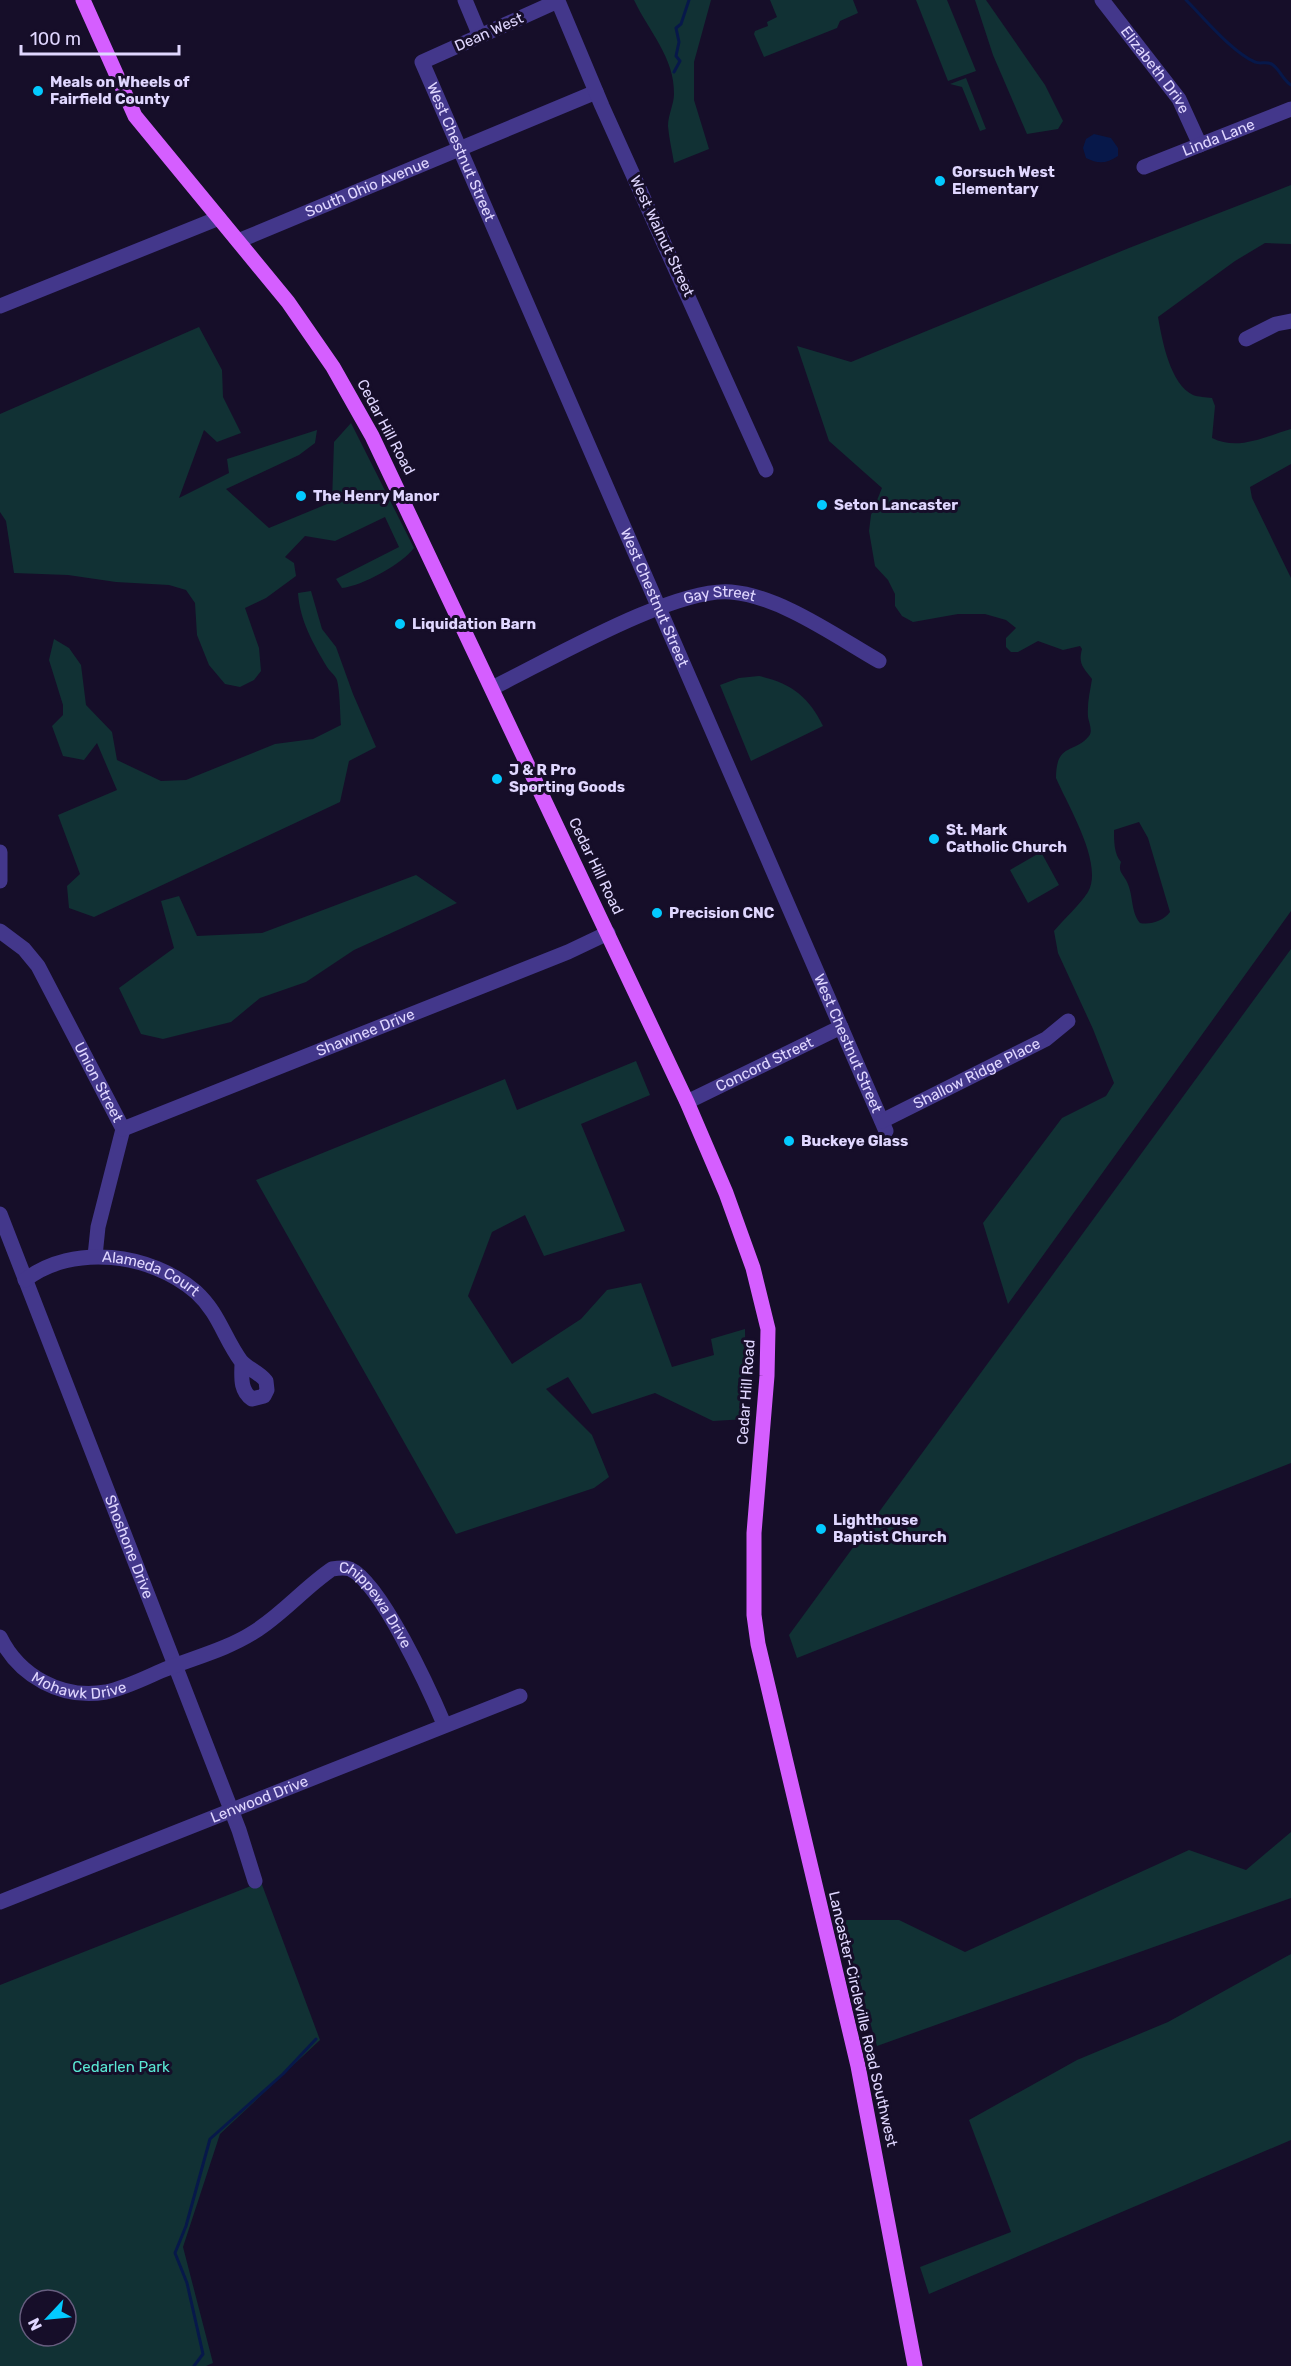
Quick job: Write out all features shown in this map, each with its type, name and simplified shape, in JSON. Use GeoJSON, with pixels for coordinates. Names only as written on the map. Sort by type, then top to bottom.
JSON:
{"type":"FeatureCollection","features":[{"type":"Feature","properties":{"kind":"main road","name":"Cedar Hill Road"},"geometry":{"type":"LineString","coordinates":[[83,0],[135,116],[288,302],[350,395],[377,446],[608,933],[687,1102],[726,1193],[760,1290],[768,1329],[767,1376],[753,1540],[754,1615],[765,1682]]}},
{"type":"Feature","properties":{"kind":"main road","name":"Lancaster-Circleville Road Southwest"},"geometry":{"type":"LineString","coordinates":[[765,1682],[858,2066],[915,2366]]}},
{"type":"Feature","properties":{"kind":"street"},"geometry":{"type":"LineString","coordinates":[[465,0],[480,36]]}},
{"type":"Feature","properties":{"kind":"street","name":"Elizabeth Drive"},"geometry":{"type":"LineString","coordinates":[[1102,0],[1179,99],[1200,145]]}},
{"type":"Feature","properties":{"kind":"street","name":"Dean West"},"geometry":{"type":"LineString","coordinates":[[423,65],[422,62],[558,1]]}},
{"type":"Feature","properties":{"kind":"street","name":"West Walnut Street"},"geometry":{"type":"LineString","coordinates":[[558,1],[596,92],[766,470]]}},
{"type":"Feature","properties":{"kind":"street","name":"West Chestnut Street"},"geometry":{"type":"LineString","coordinates":[[423,65],[884,1126]]}},
{"type":"Feature","properties":{"kind":"street","name":"South Ohio Avenue"},"geometry":{"type":"LineString","coordinates":[[238,241],[596,92]]}},
{"type":"Feature","properties":{"kind":"street","name":"Linda Lane"},"geometry":{"type":"LineString","coordinates":[[1144,167],[1291,109]]}},
{"type":"Feature","properties":{"kind":"street"},"geometry":{"type":"LineString","coordinates":[[0,306],[219,218]]}},
{"type":"Feature","properties":{"kind":"street"},"geometry":{"type":"LineString","coordinates":[[1246,339],[1276,324],[1291,321]]}},
{"type":"Feature","properties":{"kind":"street","name":"Gay Street"},"geometry":{"type":"LineString","coordinates":[[492,688],[660,607],[701,594],[732,592],[748,595],[796,614],[879,661]]}},
{"type":"Feature","properties":{"kind":"street"},"geometry":{"type":"LineString","coordinates":[[0,852],[0,881]]}},
{"type":"Feature","properties":{"kind":"street","name":"Union Street"},"geometry":{"type":"LineString","coordinates":[[0,931],[24,949],[38,966],[123,1129],[98,1227],[95,1256]]}},
{"type":"Feature","properties":{"kind":"street","name":"Shawnee Drive"},"geometry":{"type":"LineString","coordinates":[[123,1129],[608,933]]}},
{"type":"Feature","properties":{"kind":"street","name":"Shallow Ridge Place"},"geometry":{"type":"LineString","coordinates":[[884,1126],[1039,1043],[1056,1033],[1068,1021]]}},
{"type":"Feature","properties":{"kind":"street","name":"Concord Street"},"geometry":{"type":"LineString","coordinates":[[687,1102],[841,1027]]}},
{"type":"Feature","properties":{"kind":"street","name":"Shoshone Drive"},"geometry":{"type":"LineString","coordinates":[[0,1214],[231,1811],[255,1881]]}},
{"type":"Feature","properties":{"kind":"street","name":"Alameda Court"},"geometry":{"type":"LineString","coordinates":[[26,1280],[44,1266],[69,1259],[95,1256],[144,1264],[184,1283],[206,1303],[221,1323],[242,1362]]}},
{"type":"Feature","properties":{"kind":"street","name":"Chippewa Drive"},"geometry":{"type":"LineString","coordinates":[[175,1666],[254,1632],[290,1607],[332,1569],[350,1569],[362,1578],[392,1619],[416,1661],[444,1724]]}},
{"type":"Feature","properties":{"kind":"street","name":"Mohawk Drive"},"geometry":{"type":"LineString","coordinates":[[0,1637],[15,1661],[27,1672],[41,1682],[72,1691],[87,1693],[117,1689],[175,1666]]}},
{"type":"Feature","properties":{"kind":"street","name":"Lenwood Drive"},"geometry":{"type":"LineString","coordinates":[[0,1902],[444,1724],[520,1696]]}},
{"type":"Feature","properties":{"kind":"green space"},"geometry":{"type":"Polygon","coordinates":[[[634,0],[711,0],[694,62],[694,100],[709,149],[674,163],[668,126],[674,94],[670,68],[660,45],[634,0]]]}},
{"type":"Feature","properties":{"kind":"green space"},"geometry":{"type":"Polygon","coordinates":[[[770,0],[853,0],[858,13],[840,21],[837,28],[764,57],[754,34],[755,31],[768,26],[767,22],[777,17],[770,0]]]}},
{"type":"Feature","properties":{"kind":"green space"},"geometry":{"type":"Polygon","coordinates":[[[916,0],[947,0],[976,71],[948,81],[916,0]]]}},
{"type":"Feature","properties":{"kind":"green space"},"geometry":{"type":"Polygon","coordinates":[[[975,0],[986,0],[1045,85],[1063,121],[1058,129],[1027,134],[993,55],[975,0]]]}},
{"type":"Feature","properties":{"kind":"green space"},"geometry":{"type":"Polygon","coordinates":[[[966,78],[986,129],[980,131],[962,87],[950,84],[966,78]]]}},
{"type":"Feature","properties":{"kind":"green space"},"geometry":{"type":"Polygon","coordinates":[[[1291,185],[1291,244],[1265,243],[1235,261],[1158,317],[1168,360],[1178,381],[1193,395],[1212,398],[1215,406],[1212,438],[1222,442],[1241,443],[1291,429],[1291,464],[1250,487],[1252,498],[1291,578],[1291,911],[1008,1304],[983,1223],[1062,1118],[1106,1096],[1114,1083],[1093,1029],[1058,953],[1054,931],[1088,892],[1092,880],[1088,851],[1076,819],[1056,778],[1059,759],[1067,750],[1084,741],[1090,734],[1088,707],[1092,679],[1082,665],[1080,646],[1063,650],[1038,641],[1018,652],[1011,652],[1006,647],[1006,638],[1016,628],[1006,620],[985,614],[958,614],[913,622],[902,616],[895,606],[895,594],[888,580],[875,566],[869,531],[871,515],[882,488],[829,441],[797,346],[851,362],[1129,248],[1291,185]],[[1139,822],[1114,830],[1114,843],[1121,862],[1120,870],[1128,885],[1133,908],[1140,923],[1152,923],[1170,912],[1148,838],[1139,822]]]}},
{"type":"Feature","properties":{"kind":"green space"},"geometry":{"type":"Polygon","coordinates":[[[199,327],[222,370],[223,397],[241,433],[217,442],[204,430],[179,498],[229,473],[227,459],[317,430],[315,443],[299,455],[226,489],[269,528],[332,502],[334,442],[351,423],[414,548],[400,561],[381,573],[342,588],[336,579],[399,547],[385,517],[335,541],[305,536],[285,557],[294,563],[296,576],[266,598],[245,608],[259,648],[261,671],[254,680],[240,687],[225,684],[209,665],[197,635],[195,603],[186,590],[169,585],[116,582],[68,575],[14,573],[6,521],[0,512],[0,414],[199,327]]]}},
{"type":"Feature","properties":{"kind":"green space"},"geometry":{"type":"Polygon","coordinates":[[[311,591],[322,629],[336,647],[376,747],[349,761],[340,802],[94,917],[69,908],[67,886],[80,874],[58,815],[117,790],[97,743],[84,760],[63,756],[52,726],[63,715],[63,705],[49,660],[54,639],[69,648],[81,665],[86,705],[112,732],[117,760],[161,781],[186,780],[275,744],[313,739],[341,725],[337,682],[312,640],[301,613],[298,593],[311,591]]]}},
{"type":"Feature","properties":{"kind":"green space"},"geometry":{"type":"Polygon","coordinates":[[[759,676],[781,683],[798,693],[812,707],[823,726],[751,761],[720,685],[739,678],[759,676]]]}},
{"type":"Feature","properties":{"kind":"green space"},"geometry":{"type":"Polygon","coordinates":[[[1041,852],[1059,885],[1028,903],[1010,870],[1041,852]]]}},
{"type":"Feature","properties":{"kind":"green space"},"geometry":{"type":"Polygon","coordinates":[[[416,875],[457,903],[354,950],[306,982],[260,998],[231,1022],[163,1039],[141,1034],[119,988],[174,948],[161,901],[179,896],[197,936],[262,933],[416,875]]]}},
{"type":"Feature","properties":{"kind":"green space"},"geometry":{"type":"Polygon","coordinates":[[[1291,949],[1291,1463],[797,1658],[789,1635],[1291,949]]]}},
{"type":"Feature","properties":{"kind":"green space"},"geometry":{"type":"Polygon","coordinates":[[[636,1061],[650,1095],[581,1124],[625,1231],[544,1256],[525,1215],[492,1232],[468,1296],[512,1364],[581,1319],[607,1290],[641,1283],[672,1367],[714,1355],[711,1339],[745,1329],[746,1419],[713,1421],[655,1393],[592,1414],[568,1377],[546,1389],[592,1435],[609,1477],[594,1488],[456,1534],[256,1180],[505,1079],[517,1110],[636,1061]]]}},
{"type":"Feature","properties":{"kind":"green space"},"geometry":{"type":"Polygon","coordinates":[[[1291,1832],[1291,1898],[877,2046],[840,1920],[899,1920],[965,1952],[1189,1850],[1246,1870],[1291,1832]]]}},
{"type":"Feature","properties":{"kind":"green space","name":"Cedarlen Park"},"geometry":{"type":"Polygon","coordinates":[[[261,1882],[320,2040],[220,2134],[183,2247],[213,2363],[206,2366],[0,2366],[0,1985],[261,1882]]]}},
{"type":"Feature","properties":{"kind":"green space"},"geometry":{"type":"Polygon","coordinates":[[[1291,1954],[1291,2140],[929,2294],[920,2267],[1011,2232],[969,2120],[1077,2060],[1168,2022],[1291,1954]]]}},
{"type":"Feature","properties":{"kind":"water"},"geometry":{"type":"Polygon","coordinates":[[[1094,134],[1111,138],[1118,148],[1118,156],[1110,161],[1102,162],[1086,158],[1083,148],[1086,139],[1094,134]]]}},
{"type":"Feature","properties":{"kind":"waterway"},"geometry":{"type":"LineString","coordinates":[[674,72],[680,61],[676,56],[679,42],[676,28],[681,24],[689,0]]}},
{"type":"Feature","properties":{"kind":"waterway"},"geometry":{"type":"LineString","coordinates":[[1186,0],[1237,51],[1255,62],[1271,64],[1291,85]]}},
{"type":"Feature","properties":{"kind":"waterway"},"geometry":{"type":"LineString","coordinates":[[194,2366],[203,2354],[187,2283],[175,2253],[186,2226],[210,2139],[283,2074],[316,2039]]}},
{"type":"Feature","properties":{"kind":"place","name":"Meals on Wheels of Fairfield County"},"geometry":{"type":"Point","coordinates":[38,91]}},
{"type":"Feature","properties":{"kind":"place","name":"Gorsuch West Elementary"},"geometry":{"type":"Point","coordinates":[940,181]}},
{"type":"Feature","properties":{"kind":"place","name":"The Henry Manor"},"geometry":{"type":"Point","coordinates":[301,496]}},
{"type":"Feature","properties":{"kind":"place","name":"Seton Lancaster"},"geometry":{"type":"Point","coordinates":[822,505]}},
{"type":"Feature","properties":{"kind":"place","name":"Liquidation Barn"},"geometry":{"type":"Point","coordinates":[400,624]}},
{"type":"Feature","properties":{"kind":"place","name":"J & R Pro Sporting Goods"},"geometry":{"type":"Point","coordinates":[497,779]}},
{"type":"Feature","properties":{"kind":"place","name":"St. Mark Catholic Church"},"geometry":{"type":"Point","coordinates":[934,839]}},
{"type":"Feature","properties":{"kind":"place","name":"Precision CNC"},"geometry":{"type":"Point","coordinates":[657,913]}},
{"type":"Feature","properties":{"kind":"place","name":"Buckeye Glass"},"geometry":{"type":"Point","coordinates":[789,1141]}},
{"type":"Feature","properties":{"kind":"place","name":"Lighthouse Baptist Church"},"geometry":{"type":"Point","coordinates":[821,1529]}}]}
